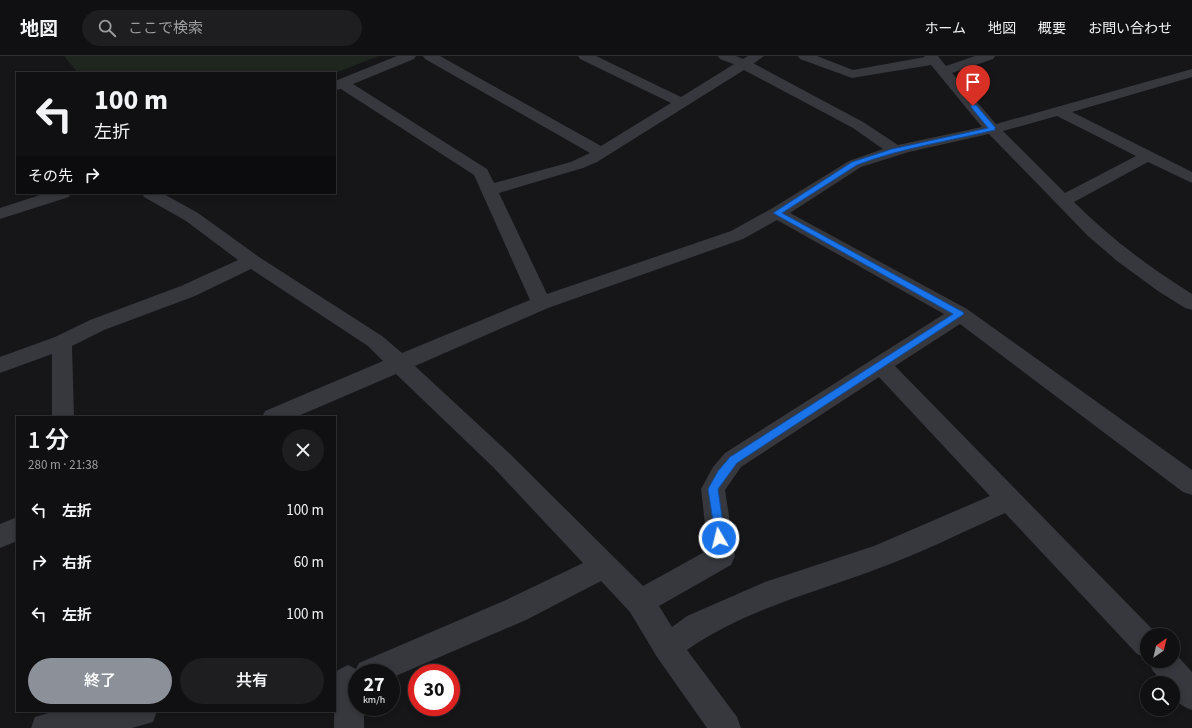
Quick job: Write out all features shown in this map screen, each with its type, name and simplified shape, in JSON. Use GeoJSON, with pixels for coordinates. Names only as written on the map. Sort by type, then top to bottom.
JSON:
{"type":"FeatureCollection","features":[{"type":"Feature","properties":{"kind":"street"},"geometry":{"type":"LineString","coordinates":[[339,85],[409,56]]}},
{"type":"Feature","properties":{"kind":"street"},"geometry":{"type":"LineString","coordinates":[[430,56],[602,153]]}},
{"type":"Feature","properties":{"kind":"street"},"geometry":{"type":"LineString","coordinates":[[585,56],[683,103]]}},
{"type":"Feature","properties":{"kind":"street"},"geometry":{"type":"LineString","coordinates":[[725,56],[751,60],[858,125],[894,150]]}},
{"type":"Feature","properties":{"kind":"street"},"geometry":{"type":"LineString","coordinates":[[805,56],[852,74],[927,61],[988,56]]}},
{"type":"Feature","properties":{"kind":"street"},"geometry":{"type":"LineString","coordinates":[[489,190],[577,165],[602,153],[751,60]]}},
{"type":"Feature","properties":{"kind":"street"},"geometry":{"type":"LineString","coordinates":[[927,61],[1094,232],[1124,257],[1164,286],[1192,303]]}},
{"type":"Feature","properties":{"kind":"street"},"geometry":{"type":"LineString","coordinates":[[275,416],[541,303],[737,234],[777,213],[855,164],[894,150],[992,129],[1058,110],[1189,76]]}},
{"type":"Feature","properties":{"kind":"street"},"geometry":{"type":"LineString","coordinates":[[339,85],[481,172],[541,303]]}},
{"type":"Feature","properties":{"kind":"street"},"geometry":{"type":"LineString","coordinates":[[1058,110],[1192,178]]}},
{"type":"Feature","properties":{"kind":"street"},"geometry":{"type":"LineString","coordinates":[[1063,201],[1148,156]]}},
{"type":"Feature","properties":{"kind":"street"},"geometry":{"type":"LineString","coordinates":[[0,214],[60,194]]}},
{"type":"Feature","properties":{"kind":"street"},"geometry":{"type":"LineString","coordinates":[[152,194],[192,217],[252,261],[375,342],[398,363],[502,460],[640,602],[667,647],[726,728]]}},
{"type":"Feature","properties":{"kind":"street"},"geometry":{"type":"LineString","coordinates":[[777,213],[960,314],[1082,405],[1192,484]]}},
{"type":"Feature","properties":{"kind":"street"},"geometry":{"type":"LineString","coordinates":[[0,365],[62,342],[97,325],[188,292],[252,261]]}},
{"type":"Feature","properties":{"kind":"street"},"geometry":{"type":"LineString","coordinates":[[640,602],[722,556],[713,489],[733,460],[960,314]]}},
{"type":"Feature","properties":{"kind":"street"},"geometry":{"type":"LineString","coordinates":[[62,342],[63,416]]}},
{"type":"Feature","properties":{"kind":"street"},"geometry":{"type":"LineString","coordinates":[[881,365],[1140,637]]}},
{"type":"Feature","properties":{"kind":"street"},"geometry":{"type":"LineString","coordinates":[[667,647],[697,626],[775,592],[878,557],[1010,499]]}},
{"type":"Feature","properties":{"kind":"street"},"geometry":{"type":"LineString","coordinates":[[0,536],[16,528]]}},
{"type":"Feature","properties":{"kind":"street"},"geometry":{"type":"LineString","coordinates":[[386,664],[516,610],[604,566]]}},
{"type":"Feature","properties":{"kind":"street"},"geometry":{"type":"LineString","coordinates":[[1169,668],[1192,695]]}},
{"type":"Feature","properties":{"kind":"street"},"geometry":{"type":"LineString","coordinates":[[46,728],[136,712]]}},
{"type":"Feature","properties":{"kind":"street"},"geometry":{"type":"LineString","coordinates":[[350,716],[350,728]]}},
{"type":"Feature","properties":{"kind":"shaded area"},"geometry":{"type":"Polygon","coordinates":[[[64,56],[379,56],[336,73],[77,72],[64,56]]]}},
{"type":"Feature","properties":{"kind":"route"},"geometry":{"type":"LineString","coordinates":[[719,538],[713,489],[733,460],[960,314],[777,213],[855,164],[865,160],[894,150],[992,129],[973,106]]}}]}
